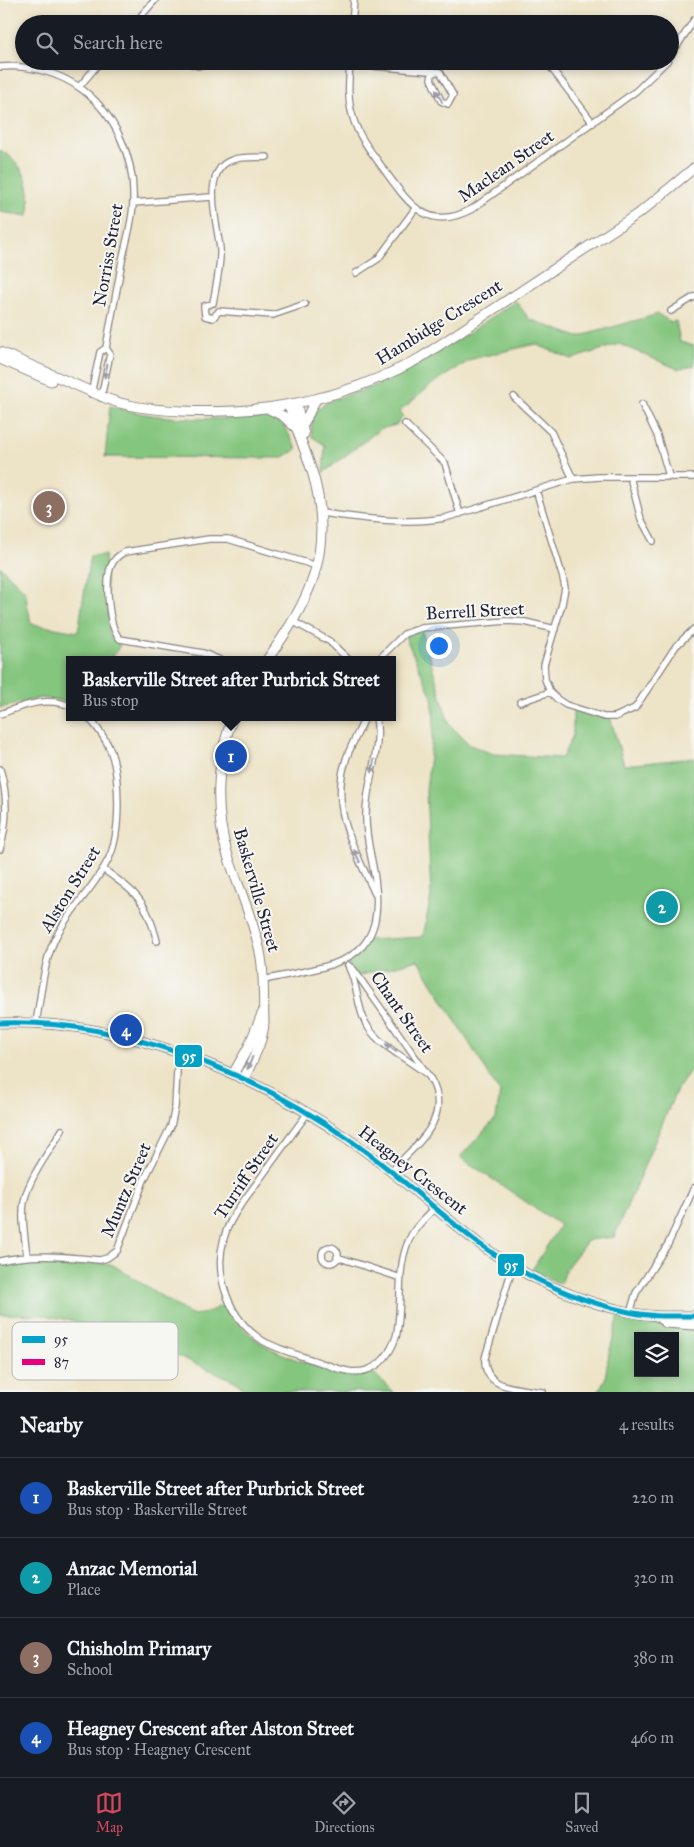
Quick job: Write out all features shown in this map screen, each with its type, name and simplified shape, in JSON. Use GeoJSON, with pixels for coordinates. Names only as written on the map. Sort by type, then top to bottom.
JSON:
{"type":"FeatureCollection","features":[{"type":"Feature","properties":{"kind":"street"},"geometry":{"type":"LineString","coordinates":[[143,15],[155,0]]}},
{"type":"Feature","properties":{"kind":"street"},"geometry":{"type":"LineString","coordinates":[[353,15],[354,0]]}},
{"type":"Feature","properties":{"kind":"street"},"geometry":{"type":"LineString","coordinates":[[679,43],[694,20]]}},
{"type":"Feature","properties":{"kind":"street","name":"Norriss Street"},"geometry":{"type":"LineString","coordinates":[[0,67],[15,67]]}},
{"type":"Feature","properties":{"kind":"street","name":"Norriss Street"},"geometry":{"type":"LineString","coordinates":[[39,70],[79,87],[102,108],[120,136],[130,168],[133,203],[106,348],[110,354],[103,398]]}},
{"type":"Feature","properties":{"kind":"street"},"geometry":{"type":"LineString","coordinates":[[79,87],[93,70]]}},
{"type":"Feature","properties":{"kind":"street"},"geometry":{"type":"LineString","coordinates":[[350,70],[349,99],[356,128],[373,154],[415,209],[378,258],[356,273]]}},
{"type":"Feature","properties":{"kind":"street"},"geometry":{"type":"LineString","coordinates":[[415,70],[440,72],[443,75],[453,98],[448,104],[441,101],[432,79],[433,72]]}},
{"type":"Feature","properties":{"kind":"street"},"geometry":{"type":"LineString","coordinates":[[553,70],[593,123]]}},
{"type":"Feature","properties":{"kind":"street","name":"Maclean Street"},"geometry":{"type":"LineString","coordinates":[[415,209],[438,218],[462,215],[636,92],[658,70]]}},
{"type":"Feature","properties":{"kind":"street"},"geometry":{"type":"LineString","coordinates":[[213,303],[220,252],[211,197],[218,174],[224,164],[237,158],[267,157]]}},
{"type":"Feature","properties":{"kind":"street","name":"Hambidge Crescent"},"geometry":{"type":"LineString","coordinates":[[0,352],[103,398],[162,410],[226,412],[268,408],[336,395],[369,383],[420,358],[642,211],[694,168]]}},
{"type":"Feature","properties":{"kind":"street"},"geometry":{"type":"LineString","coordinates":[[133,203],[211,197]]}},
{"type":"Feature","properties":{"kind":"street"},"geometry":{"type":"LineString","coordinates":[[671,311],[694,298]]}},
{"type":"Feature","properties":{"kind":"street"},"geometry":{"type":"LineString","coordinates":[[213,303],[204,306],[204,316],[213,318],[219,311]]}},
{"type":"Feature","properties":{"kind":"street"},"geometry":{"type":"LineString","coordinates":[[213,303],[219,311]]}},
{"type":"Feature","properties":{"kind":"street"},"geometry":{"type":"LineString","coordinates":[[219,311],[273,315],[305,304]]}},
{"type":"Feature","properties":{"kind":"street","name":"Norriss Street"},"geometry":{"type":"LineString","coordinates":[[91,393],[100,352],[106,348]]}},
{"type":"Feature","properties":{"kind":"street","name":"Hambidge Crescent"},"geometry":{"type":"LineString","coordinates":[[0,359],[91,393]]}},
{"type":"Feature","properties":{"kind":"street"},"geometry":{"type":"LineString","coordinates":[[514,397],[551,432],[573,479]]}},
{"type":"Feature","properties":{"kind":"street"},"geometry":{"type":"LineString","coordinates":[[299,428],[316,399]]}},
{"type":"Feature","properties":{"kind":"street"},"geometry":{"type":"LineString","coordinates":[[270,656],[294,622],[310,588],[317,566],[320,513],[292,404]]}},
{"type":"Feature","properties":{"kind":"street"},"geometry":{"type":"LineString","coordinates":[[642,404],[658,435],[669,476]]}},
{"type":"Feature","properties":{"kind":"street"},"geometry":{"type":"LineString","coordinates":[[268,408],[299,428]]}},
{"type":"Feature","properties":{"kind":"street"},"geometry":{"type":"LineString","coordinates":[[406,424],[445,463],[460,514]]}},
{"type":"Feature","properties":{"kind":"street"},"geometry":{"type":"LineString","coordinates":[[630,477],[641,519],[653,541]]}},
{"type":"Feature","properties":{"kind":"street"},"geometry":{"type":"LineString","coordinates":[[320,513],[404,522],[425,521],[460,514],[573,479],[694,477]]}},
{"type":"Feature","properties":{"kind":"street"},"geometry":{"type":"LineString","coordinates":[[536,490],[564,578],[562,604],[544,669],[545,679],[550,692],[566,705],[604,717],[625,714],[642,699],[676,646],[694,629]]}},
{"type":"Feature","properties":{"kind":"street"},"geometry":{"type":"LineString","coordinates":[[211,656],[204,653],[120,639],[111,621],[110,573],[114,559],[125,552],[228,539],[317,566]]}},
{"type":"Feature","properties":{"kind":"street","name":"Berrell Street"},"geometry":{"type":"LineString","coordinates":[[382,656],[404,634],[421,628],[516,621],[555,629]]}},
{"type":"Feature","properties":{"kind":"street"},"geometry":{"type":"LineString","coordinates":[[294,622],[329,641],[346,656]]}},
{"type":"Feature","properties":{"kind":"street"},"geometry":{"type":"LineString","coordinates":[[520,702],[550,692]]}},
{"type":"Feature","properties":{"kind":"street"},"geometry":{"type":"LineString","coordinates":[[0,714],[36,702],[50,701],[66,705]]}},
{"type":"Feature","properties":{"kind":"street","name":"Alston Street"},"geometry":{"type":"LineString","coordinates":[[36,1023],[47,964],[54,940],[61,926],[103,869],[114,844],[117,831],[115,769],[105,739],[91,721]]}},
{"type":"Feature","properties":{"kind":"street","name":"Baskerville Street"},"geometry":{"type":"LineString","coordinates":[[232,721],[225,745],[220,781],[222,830],[228,854],[258,941],[264,980],[263,1030],[244,1080]]}},
{"type":"Feature","properties":{"kind":"street"},"geometry":{"type":"LineString","coordinates":[[363,721],[345,762],[341,778],[340,802],[347,834],[378,900]]}},
{"type":"Feature","properties":{"kind":"street"},"geometry":{"type":"LineString","coordinates":[[264,980],[346,962],[362,949],[372,934],[376,920],[378,900],[366,813],[377,739],[376,721]]}},
{"type":"Feature","properties":{"kind":"street"},"geometry":{"type":"LineString","coordinates":[[0,769],[6,807],[4,834],[0,849]]}},
{"type":"Feature","properties":{"kind":"street"},"geometry":{"type":"LineString","coordinates":[[103,869],[138,896],[151,918],[158,941]]}},
{"type":"Feature","properties":{"kind":"street","name":"Chant Street"},"geometry":{"type":"LineString","coordinates":[[346,962],[355,982],[362,1016],[368,1027],[380,1040],[430,1078]]}},
{"type":"Feature","properties":{"kind":"street","name":"Chant Street"},"geometry":{"type":"LineString","coordinates":[[346,962],[354,970],[430,1078],[438,1097],[436,1119],[431,1128],[392,1171]]}},
{"type":"Feature","properties":{"kind":"street","name":"Baskerville Street"},"geometry":{"type":"LineString","coordinates":[[233,1074],[248,1048],[262,1014]]}},
{"type":"Feature","properties":{"kind":"street","name":"Heagney Crescent"},"geometry":{"type":"LineString","coordinates":[[0,1023],[36,1023],[101,1032],[178,1053],[233,1074],[308,1113],[392,1171],[478,1242],[513,1266],[566,1293],[630,1313],[657,1316],[694,1316]]}},
{"type":"Feature","properties":{"kind":"street","name":"Muntz Street"},"geometry":{"type":"LineString","coordinates":[[0,1260],[26,1256],[100,1260],[108,1258],[117,1252],[144,1180],[171,1126],[175,1106],[178,1053]]}},
{"type":"Feature","properties":{"kind":"street","name":"Turriff Street"},"geometry":{"type":"LineString","coordinates":[[308,1113],[230,1223],[224,1238],[220,1263],[222,1280],[232,1307],[253,1333],[276,1347],[346,1371],[362,1371],[376,1366],[392,1349],[398,1331],[401,1278],[406,1245],[413,1233],[435,1208]]}},
{"type":"Feature","properties":{"kind":"street"},"geometry":{"type":"LineString","coordinates":[[26,1256],[23,1220],[25,1200],[29,1188],[62,1130]]}},
{"type":"Feature","properties":{"kind":"street"},"geometry":{"type":"LineString","coordinates":[[630,1313],[636,1293],[668,1244],[694,1188]]}},
{"type":"Feature","properties":{"kind":"street"},"geometry":{"type":"LineString","coordinates":[[337,1257],[401,1278]]}},
{"type":"Feature","properties":{"kind":"street"},"geometry":{"type":"LineString","coordinates":[[513,1266],[485,1358],[486,1372],[496,1384],[543,1392]]}},
{"type":"Feature","properties":{"kind":"street","name":"Heagney Crescent"},"geometry":{"type":"LineString","coordinates":[[657,1316],[666,1323],[694,1325]]}},
{"type":"Feature","properties":{"kind":"green space"},"geometry":{"type":"Polygon","coordinates":[[[0,150],[16,162],[26,178],[29,196],[28,216],[0,212],[0,150]]]}},
{"type":"Feature","properties":{"kind":"green space"},"geometry":{"type":"Polygon","coordinates":[[[516,301],[529,319],[578,337],[658,314],[670,322],[676,321],[680,342],[694,346],[694,366],[678,369],[619,344],[572,359],[535,344],[472,359],[435,382],[399,412],[403,416],[396,425],[380,429],[323,473],[325,445],[312,437],[311,427],[313,415],[320,407],[332,400],[387,381],[425,361],[516,301]]]}},
{"type":"Feature","properties":{"kind":"green space"},"geometry":{"type":"Polygon","coordinates":[[[110,406],[143,414],[176,418],[263,418],[270,416],[284,426],[297,449],[282,458],[105,457],[110,406]]]}},
{"type":"Feature","properties":{"kind":"green space"},"geometry":{"type":"Polygon","coordinates":[[[105,555],[109,633],[120,645],[113,656],[66,656],[66,701],[41,698],[0,708],[0,566],[25,591],[31,624],[78,632],[90,556],[105,555]]]}},
{"type":"Feature","properties":{"kind":"green space"},"geometry":{"type":"Polygon","coordinates":[[[421,628],[449,724],[470,745],[493,754],[562,758],[573,735],[573,707],[610,717],[624,765],[694,758],[694,1065],[677,1089],[614,1237],[588,1240],[567,1267],[561,1284],[532,1270],[560,1225],[460,1157],[496,1118],[500,1093],[418,960],[358,976],[345,960],[368,940],[423,937],[431,895],[426,791],[434,719],[432,697],[404,634],[421,628]]]}},
{"type":"Feature","properties":{"kind":"green space"},"geometry":{"type":"Polygon","coordinates":[[[51,1259],[113,1265],[191,1315],[203,1314],[226,1304],[245,1330],[278,1352],[328,1369],[361,1374],[374,1373],[393,1392],[246,1392],[235,1381],[178,1356],[178,1322],[77,1322],[43,1315],[0,1314],[0,1264],[51,1259]]]}},
{"type":"Feature","properties":{"kind":"green space"},"geometry":{"type":"Polygon","coordinates":[[[619,1316],[665,1327],[694,1330],[694,1392],[598,1392],[605,1379],[609,1353],[619,1316]]]}},
{"type":"Feature","properties":{"kind":"transit line","name":"95"},"geometry":{"type":"LineString","coordinates":[[0,1023],[46,1024],[92,1030],[138,1040],[229,1072],[313,1116],[351,1141],[384,1165],[478,1243],[531,1276],[569,1294],[637,1314],[694,1316]]}},
{"type":"Feature","properties":{"kind":"place","name":"Chisholm Primary"},"geometry":{"type":"Point","coordinates":[49,507]}},
{"type":"Feature","properties":{"kind":"place","name":"Baskerville Street after Purbrick Street"},"geometry":{"type":"Point","coordinates":[231,756]}},
{"type":"Feature","properties":{"kind":"place","name":"Anzac Memorial"},"geometry":{"type":"Point","coordinates":[662,907]}},
{"type":"Feature","properties":{"kind":"place","name":"Heagney Crescent after Alston Street"},"geometry":{"type":"Point","coordinates":[126,1030]}}]}
